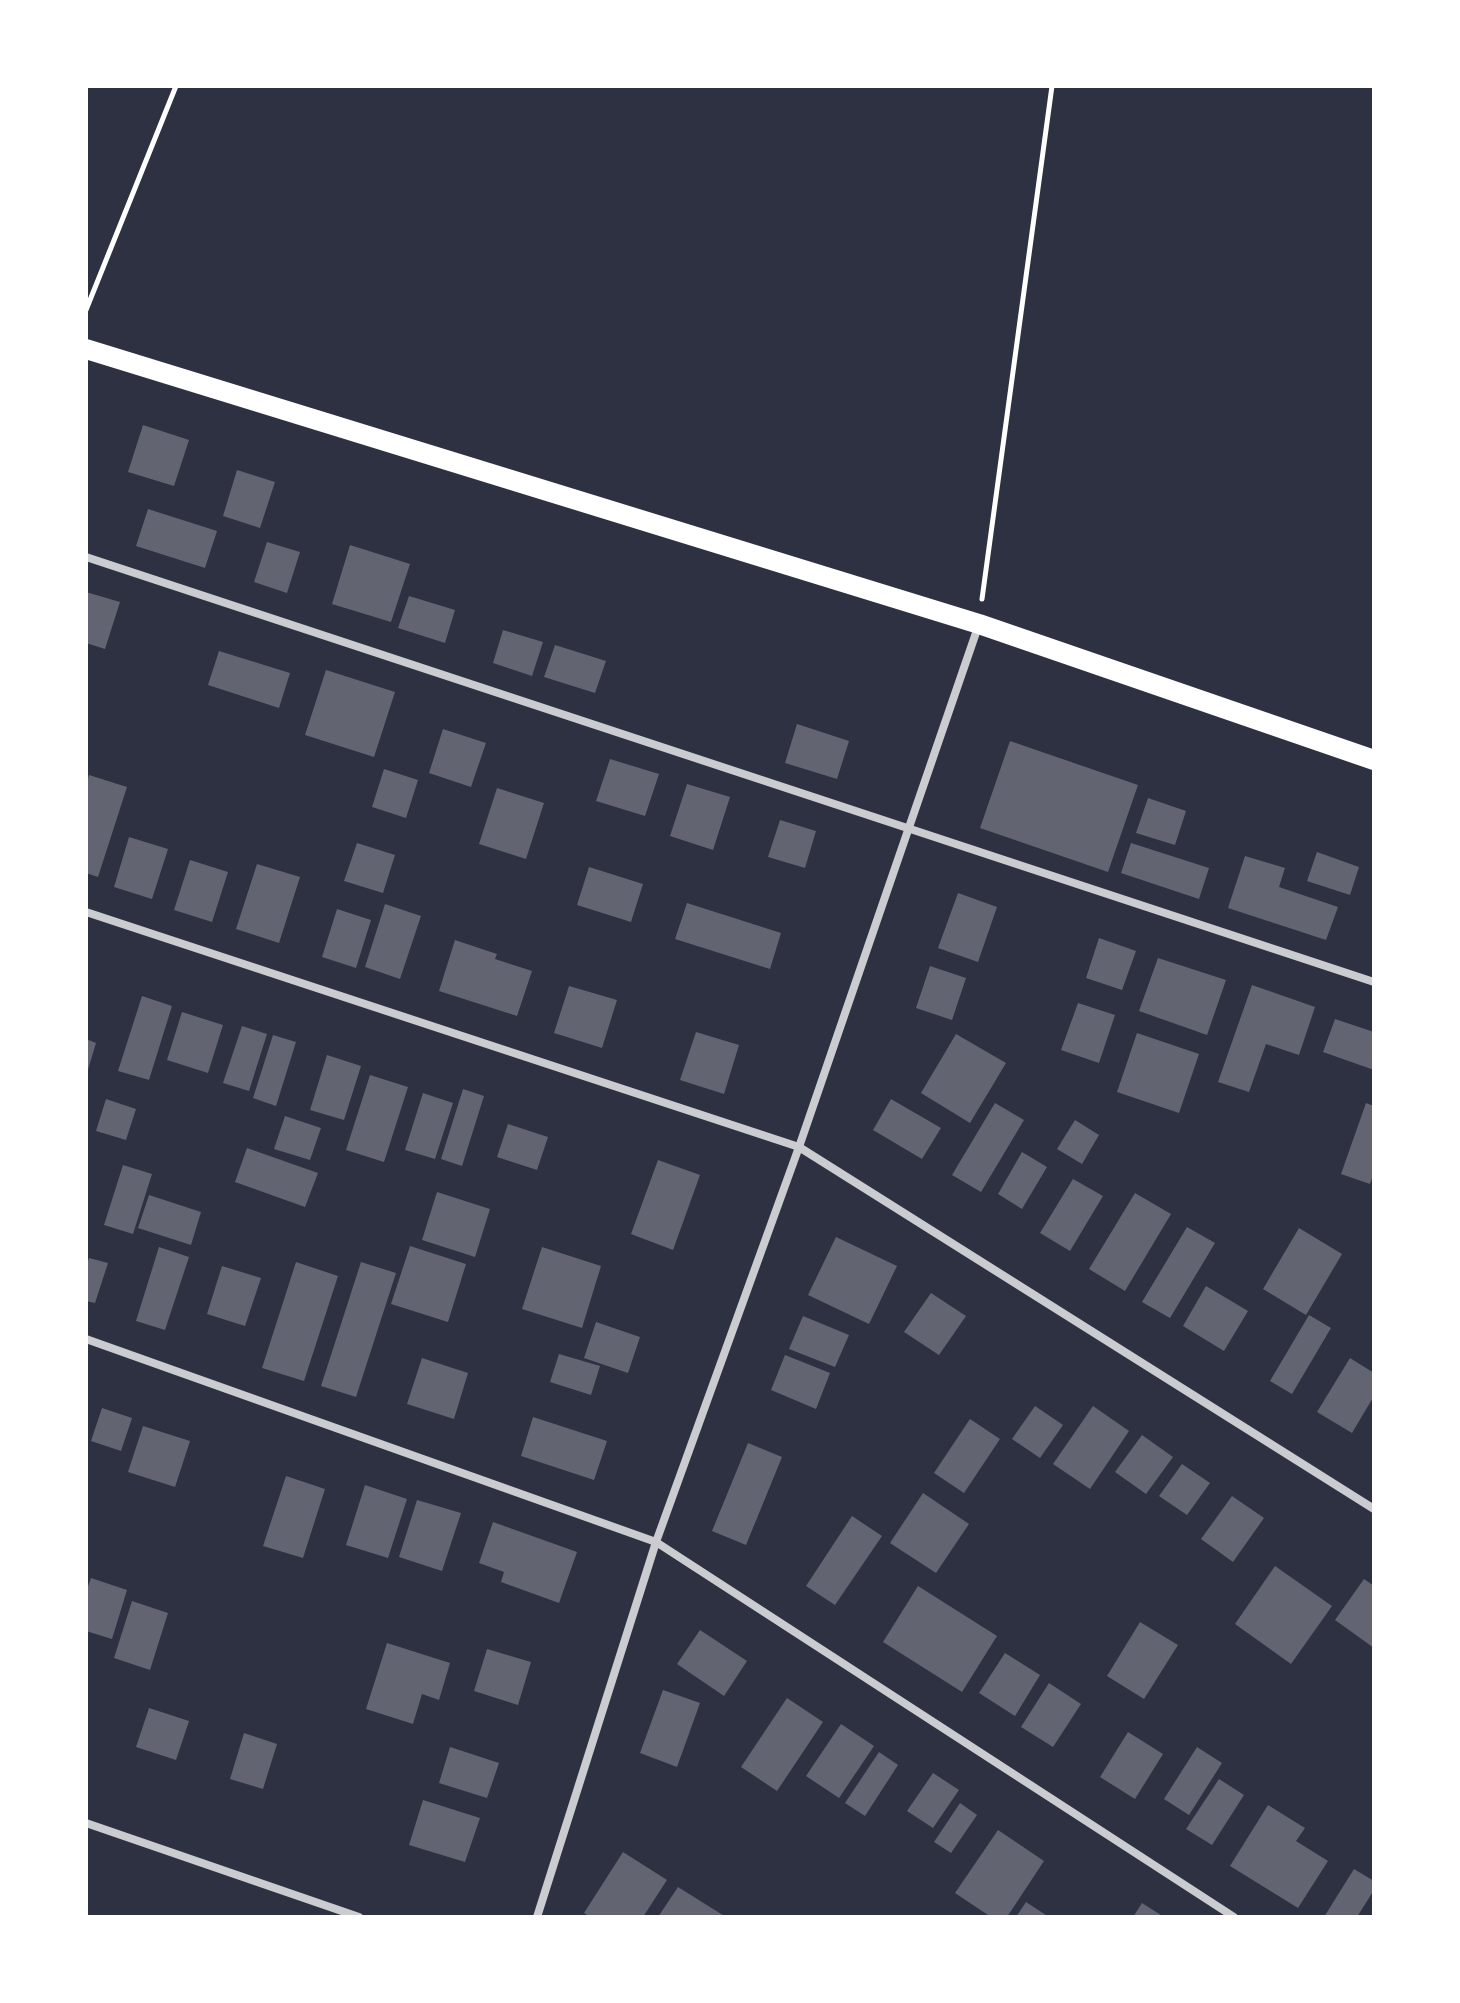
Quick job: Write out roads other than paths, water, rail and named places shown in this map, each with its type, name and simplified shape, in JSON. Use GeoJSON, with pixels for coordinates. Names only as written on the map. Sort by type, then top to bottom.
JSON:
{"type":"FeatureCollection","features":[{"type":"Feature","properties":{"kind":"main road"},"geometry":{"type":"LineString","coordinates":[[86,349],[979,624],[1374,760]]}},
{"type":"Feature","properties":{"kind":"street"},"geometry":{"type":"LineString","coordinates":[[86,557],[1374,982]]}},
{"type":"Feature","properties":{"kind":"street"},"geometry":{"type":"LineString","coordinates":[[537,1917],[656,1542],[799,1147],[979,624]]}},
{"type":"Feature","properties":{"kind":"street"},"geometry":{"type":"LineString","coordinates":[[86,912],[799,1147],[1374,1509]]}},
{"type":"Feature","properties":{"kind":"street"},"geometry":{"type":"LineString","coordinates":[[86,1339],[656,1542],[1234,1917]]}},
{"type":"Feature","properties":{"kind":"street"},"geometry":{"type":"LineString","coordinates":[[86,1823],[359,1917]]}}]}
